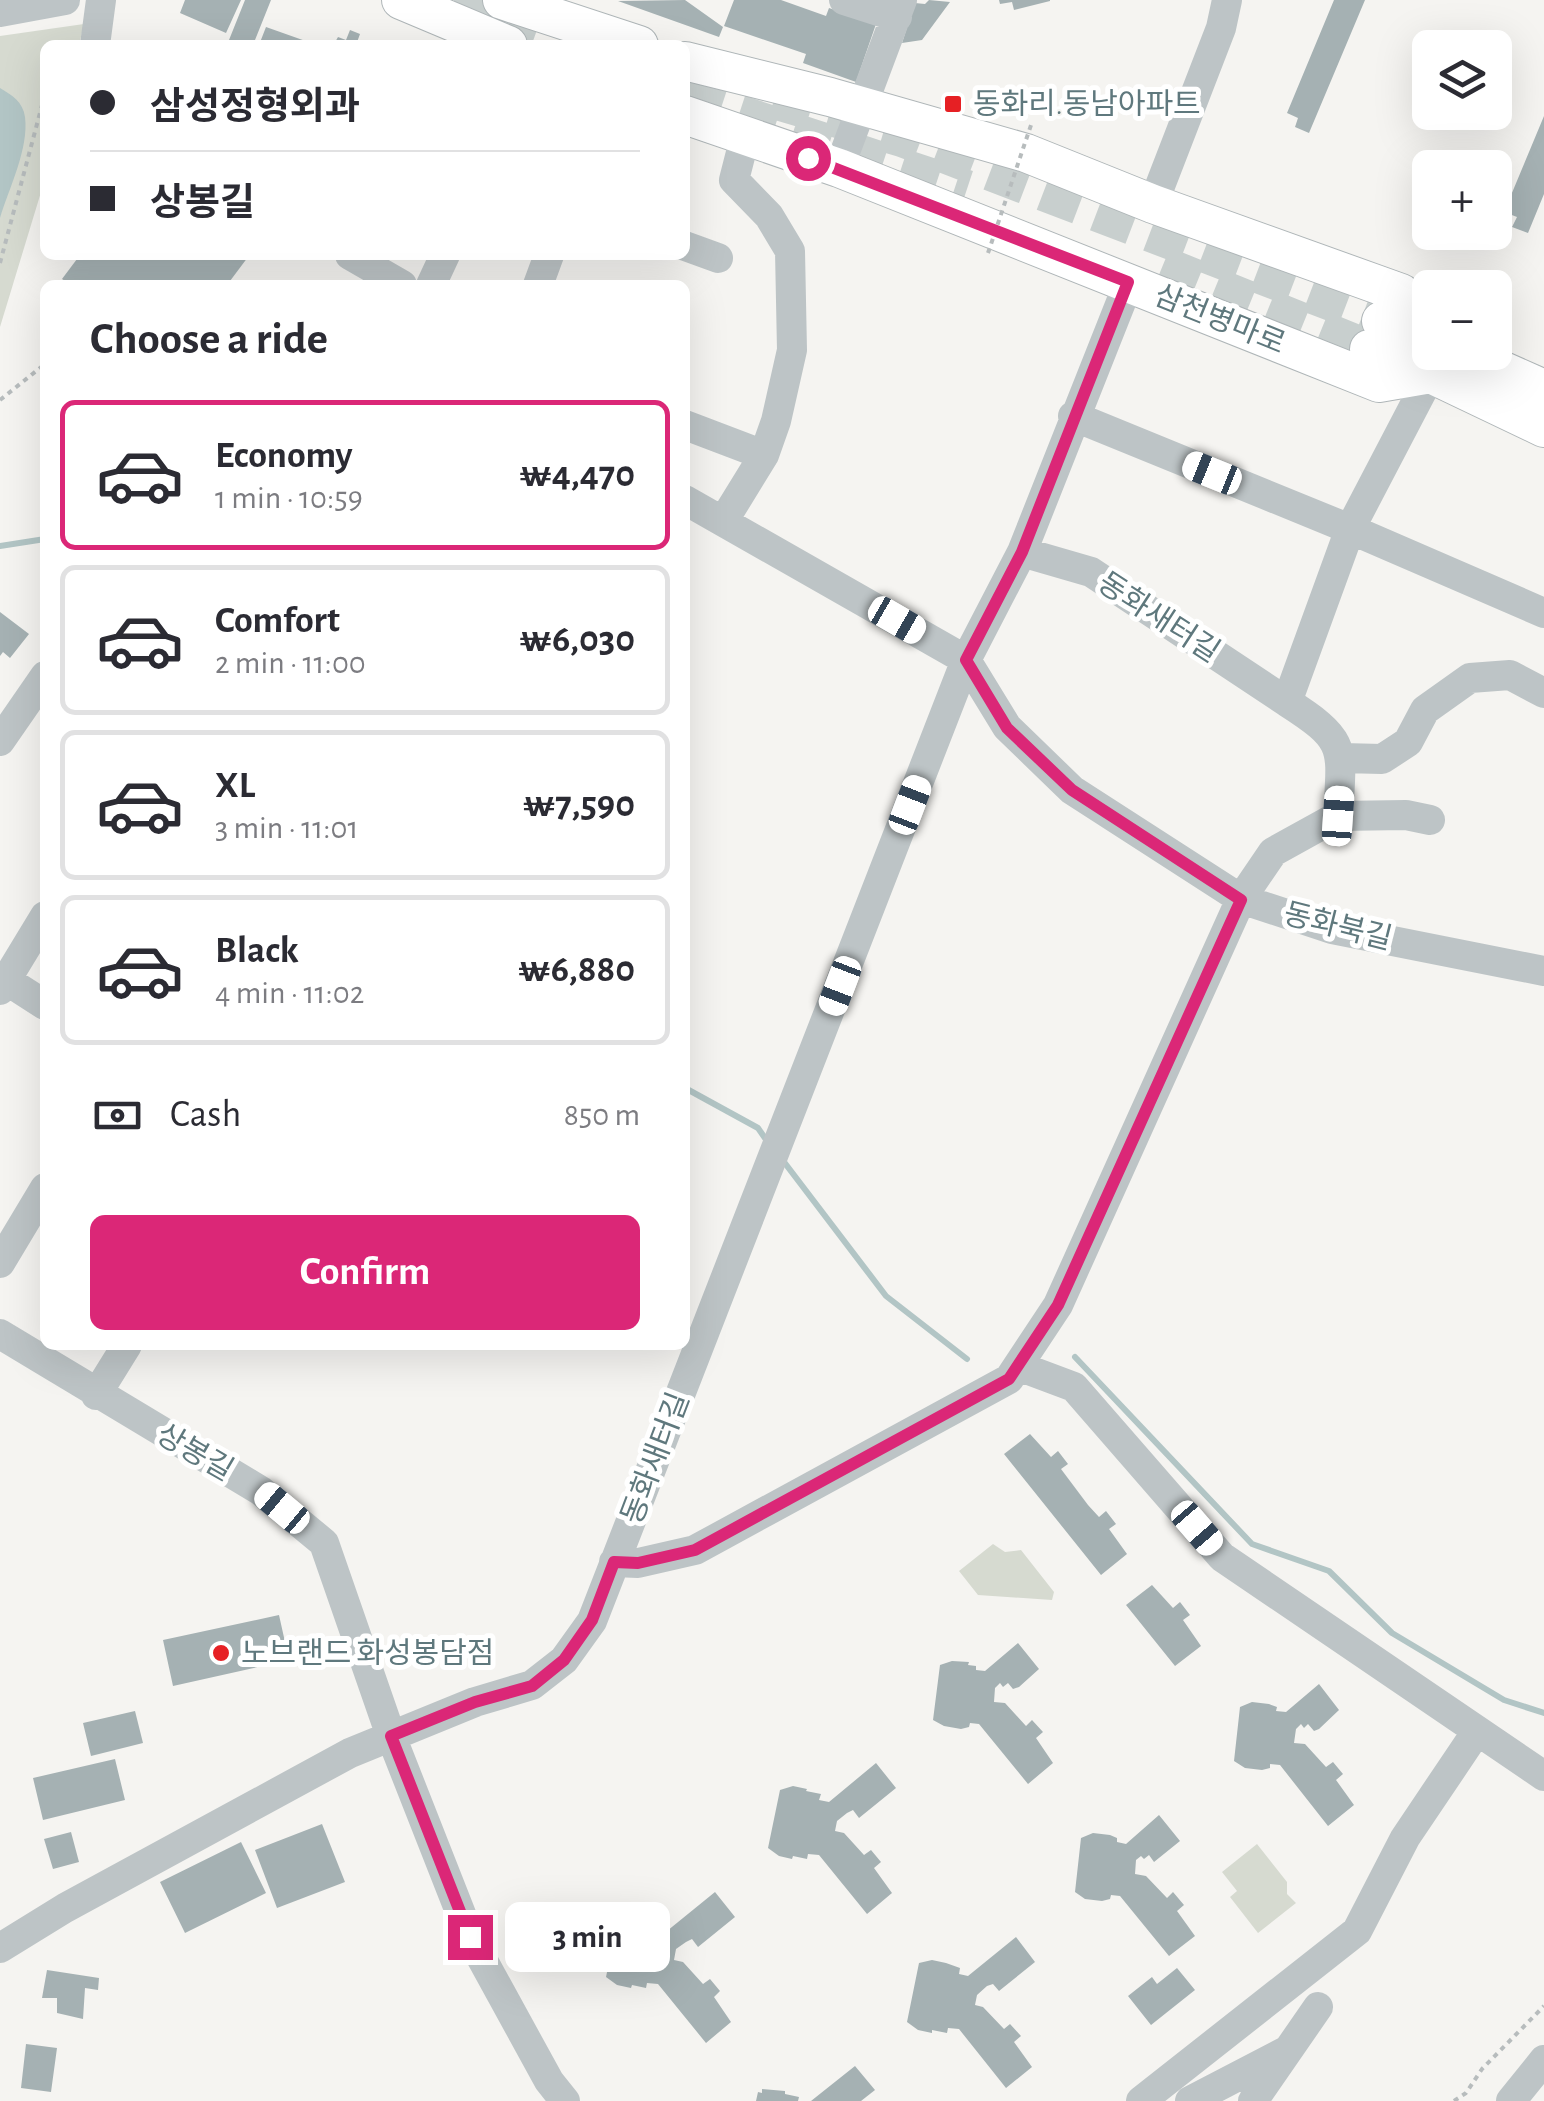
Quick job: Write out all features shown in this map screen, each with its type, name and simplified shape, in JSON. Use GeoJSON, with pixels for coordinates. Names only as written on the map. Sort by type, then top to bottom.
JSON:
{"type":"FeatureCollection","features":[{"type":"Feature","properties":{"kind":"main road"},"geometry":{"type":"LineString","coordinates":[[401,0],[496,40]]}},
{"type":"Feature","properties":{"kind":"main road"},"geometry":{"type":"LineString","coordinates":[[518,13],[620,40]]}},
{"type":"Feature","properties":{"kind":"main road"},"geometry":{"type":"LineString","coordinates":[[690,63],[830,97],[1026,153],[1153,204],[1401,293],[1412,306]]}},
{"type":"Feature","properties":{"kind":"main road","name":"삼천병마로"},"geometry":{"type":"LineString","coordinates":[[690,116],[839,168],[1379,383],[1412,369]]}},
{"type":"Feature","properties":{"kind":"main road"},"geometry":{"type":"LineString","coordinates":[[1375,335],[1412,347]]}},
{"type":"Feature","properties":{"kind":"main road"},"geometry":{"type":"LineString","coordinates":[[1461,370],[1544,428]]}},
{"type":"Feature","properties":{"kind":"main road"},"geometry":{"type":"LineString","coordinates":[[1483,370],[1544,390]]}},
{"type":"Feature","properties":{"kind":"street"},"geometry":{"type":"LineString","coordinates":[[0,12],[65,0]]}},
{"type":"Feature","properties":{"kind":"street"},"geometry":{"type":"LineString","coordinates":[[96,40],[101,0]]}},
{"type":"Feature","properties":{"kind":"street"},"geometry":{"type":"LineString","coordinates":[[839,168],[900,8],[844,0]]}},
{"type":"Feature","properties":{"kind":"street"},"geometry":{"type":"LineString","coordinates":[[1153,204],[1221,28],[1227,0]]}},
{"type":"Feature","properties":{"kind":"street"},"geometry":{"type":"LineString","coordinates":[[724,520],[764,455],[792,350],[790,251],[769,216],[734,180],[745,136]]}},
{"type":"Feature","properties":{"kind":"street"},"geometry":{"type":"LineString","coordinates":[[690,248],[718,258]]}},
{"type":"Feature","properties":{"kind":"street"},"geometry":{"type":"LineString","coordinates":[[360,260],[398,280]]}},
{"type":"Feature","properties":{"kind":"street","name":"동화새터길"},"geometry":{"type":"LineString","coordinates":[[0,1948],[350,1753],[475,1702],[532,1686],[564,1660],[592,1620],[966,660],[1022,552],[1128,282]]}},
{"type":"Feature","properties":{"kind":"street"},"geometry":{"type":"LineString","coordinates":[[1288,702],[1350,529],[1434,370]]}},
{"type":"Feature","properties":{"kind":"street"},"geometry":{"type":"LineString","coordinates":[[1073,416],[1544,613]]}},
{"type":"Feature","properties":{"kind":"street"},"geometry":{"type":"LineString","coordinates":[[690,427],[764,455]]}},
{"type":"Feature","properties":{"kind":"street","name":"동화북길"},"geometry":{"type":"LineString","coordinates":[[690,503],[966,660],[1007,728],[1072,790],[1241,900],[1332,929],[1544,971]]}},
{"type":"Feature","properties":{"kind":"street","name":"동화새터길"},"geometry":{"type":"LineString","coordinates":[[1022,552],[1091,572],[1326,727],[1342,758]]}},
{"type":"Feature","properties":{"kind":"street"},"geometry":{"type":"LineString","coordinates":[[1338,816],[1342,758],[1382,759],[1408,742],[1426,710],[1470,678],[1510,675],[1544,693]]}},
{"type":"Feature","properties":{"kind":"street"},"geometry":{"type":"LineString","coordinates":[[1,737],[40,683]]}},
{"type":"Feature","properties":{"kind":"street"},"geometry":{"type":"LineString","coordinates":[[614,1562],[638,1563],[695,1550],[1009,1379],[1058,1305],[1241,900],[1273,852],[1338,816],[1430,820]]}},
{"type":"Feature","properties":{"kind":"street"},"geometry":{"type":"LineString","coordinates":[[40,924],[3,985],[40,1002]]}},
{"type":"Feature","properties":{"kind":"street"},"geometry":{"type":"LineString","coordinates":[[0,1263],[40,1196]]}},
{"type":"Feature","properties":{"kind":"street","name":"상봉길"},"geometry":{"type":"LineString","coordinates":[[0,1334],[261,1491],[324,1543],[391,1736],[470,1937],[549,2080],[565,2101]]}},
{"type":"Feature","properties":{"kind":"street"},"geometry":{"type":"LineString","coordinates":[[96,1394],[124,1350]]}},
{"type":"Feature","properties":{"kind":"street"},"geometry":{"type":"LineString","coordinates":[[1018,1366],[1074,1387],[1222,1556],[1533,1769]]}},
{"type":"Feature","properties":{"kind":"street"},"geometry":{"type":"LineString","coordinates":[[1141,2101],[1357,1931],[1405,1838],[1477,1732]]}},
{"type":"Feature","properties":{"kind":"street"},"geometry":{"type":"LineString","coordinates":[[1253,2101],[1318,2007]]}},
{"type":"Feature","properties":{"kind":"street"},"geometry":{"type":"LineString","coordinates":[[1190,2101],[1290,2048]]}},
{"type":"Feature","properties":{"kind":"street"},"geometry":{"type":"LineString","coordinates":[[1510,2101],[1544,2060]]}},
{"type":"Feature","properties":{"kind":"path"},"geometry":{"type":"LineString","coordinates":[[0,263],[40,113]]}},
{"type":"Feature","properties":{"kind":"path"},"geometry":{"type":"LineString","coordinates":[[988,253],[1031,124]]}},
{"type":"Feature","properties":{"kind":"path"},"geometry":{"type":"LineString","coordinates":[[0,400],[40,368]]}},
{"type":"Feature","properties":{"kind":"path"},"geometry":{"type":"LineString","coordinates":[[1454,2101],[1466,2093],[1482,2069],[1544,2006]]}},
{"type":"Feature","properties":{"kind":"shaded area"},"geometry":{"type":"Polygon","coordinates":[[[84,24],[80,40],[40,40],[40,195],[0,327],[0,36],[84,24]]]}},
{"type":"Feature","properties":{"kind":"shaded area"},"geometry":{"type":"Polygon","coordinates":[[[0,88],[22,107],[25,129],[21,155],[0,218],[0,88]]]}},
{"type":"Feature","properties":{"kind":"shaded area"},"geometry":{"type":"Polygon","coordinates":[[[993,1544],[1005,1552],[1021,1550],[1054,1592],[1052,1600],[978,1595],[959,1571],[993,1544]]]}},
{"type":"Feature","properties":{"kind":"shaded area"},"geometry":{"type":"Polygon","coordinates":[[[1257,1844],[1287,1882],[1287,1894],[1296,1903],[1258,1933],[1230,1897],[1237,1891],[1222,1872],[1257,1844]]]}},
{"type":"Feature","properties":{"kind":"building"},"geometry":{"type":"Polygon","coordinates":[[[185,0],[241,0],[226,33],[180,13],[185,0]]]}},
{"type":"Feature","properties":{"kind":"building"},"geometry":{"type":"Polygon","coordinates":[[[245,0],[271,0],[255,40],[229,40],[245,0]]]}},
{"type":"Feature","properties":{"kind":"building"},"geometry":{"type":"Polygon","coordinates":[[[685,0],[723,27],[719,37],[618,1],[685,0]]]}},
{"type":"Feature","properties":{"kind":"building"},"geometry":{"type":"Polygon","coordinates":[[[734,0],[781,0],[826,16],[829,8],[876,24],[856,82],[803,63],[806,54],[724,26],[734,0]]]}},
{"type":"Feature","properties":{"kind":"building"},"geometry":{"type":"Polygon","coordinates":[[[929,0],[950,2],[922,40],[902,43],[915,3],[925,4],[929,0]]]}},
{"type":"Feature","properties":{"kind":"building"},"geometry":{"type":"Polygon","coordinates":[[[999,0],[1050,1],[1014,10],[1012,2],[1000,4],[999,0]]]}},
{"type":"Feature","properties":{"kind":"building"},"geometry":{"type":"Polygon","coordinates":[[[1334,0],[1365,0],[1309,133],[1295,127],[1298,118],[1287,113],[1334,0]]]}},
{"type":"Feature","properties":{"kind":"building"},"geometry":{"type":"Polygon","coordinates":[[[266,27],[303,40],[261,40],[266,27]]]}},
{"type":"Feature","properties":{"kind":"building"},"geometry":{"type":"Polygon","coordinates":[[[350,30],[360,34],[358,40],[346,40],[350,30]]]}},
{"type":"Feature","properties":{"kind":"building"},"geometry":{"type":"Polygon","coordinates":[[[1544,116],[1544,194],[1528,233],[1512,227],[1517,217],[1512,215],[1512,193],[1544,116]]]}},
{"type":"Feature","properties":{"kind":"building"},"geometry":{"type":"Polygon","coordinates":[[[76,260],[246,260],[231,280],[62,279],[76,260]]]}},
{"type":"Feature","properties":{"kind":"building"},"geometry":{"type":"Polygon","coordinates":[[[0,612],[29,634],[10,658],[3,652],[0,656],[0,612]]]}},
{"type":"Feature","properties":{"kind":"building"},"geometry":{"type":"Polygon","coordinates":[[[1030,1434],[1051,1457],[1058,1451],[1068,1464],[1061,1469],[1088,1505],[1099,1517],[1106,1511],[1116,1524],[1109,1529],[1127,1554],[1101,1575],[1004,1454],[1030,1434]]]}},
{"type":"Feature","properties":{"kind":"building"},"geometry":{"type":"Polygon","coordinates":[[[1152,1585],[1173,1608],[1180,1602],[1190,1615],[1183,1620],[1201,1646],[1175,1666],[1126,1605],[1152,1585]]]}},
{"type":"Feature","properties":{"kind":"building"},"geometry":{"type":"Polygon","coordinates":[[[279,1615],[289,1660],[173,1686],[163,1640],[279,1615]]]}},
{"type":"Feature","properties":{"kind":"building"},"geometry":{"type":"Polygon","coordinates":[[[1018,1643],[1039,1669],[1019,1687],[1013,1689],[1008,1683],[1003,1687],[1000,1683],[995,1688],[994,1702],[1005,1703],[1026,1726],[1032,1720],[1043,1732],[1036,1738],[1053,1763],[1028,1784],[979,1724],[970,1723],[961,1729],[933,1720],[940,1665],[969,1662],[976,1670],[985,1671],[1018,1643]]]}},
{"type":"Feature","properties":{"kind":"building"},"geometry":{"type":"Polygon","coordinates":[[[1319,1684],[1339,1710],[1314,1731],[1308,1724],[1304,1728],[1301,1724],[1294,1743],[1305,1744],[1326,1767],[1333,1762],[1343,1774],[1336,1780],[1354,1805],[1328,1826],[1280,1765],[1270,1764],[1270,1768],[1262,1770],[1245,1768],[1234,1761],[1240,1707],[1252,1702],[1286,1712],[1319,1684]]]}},
{"type":"Feature","properties":{"kind":"building"},"geometry":{"type":"Polygon","coordinates":[[[135,1711],[143,1743],[91,1756],[83,1723],[135,1711]]]}},
{"type":"Feature","properties":{"kind":"building"},"geometry":{"type":"Polygon","coordinates":[[[115,1759],[125,1800],[43,1820],[33,1778],[115,1759]]]}},
{"type":"Feature","properties":{"kind":"building"},"geometry":{"type":"Polygon","coordinates":[[[876,1763],[896,1788],[859,1818],[853,1810],[847,1813],[837,1821],[835,1831],[844,1833],[864,1855],[871,1850],[881,1862],[874,1868],[892,1893],[867,1914],[819,1855],[792,1859],[768,1848],[780,1790],[793,1786],[807,1789],[821,1794],[819,1800],[829,1802],[876,1763]]]}},
{"type":"Feature","properties":{"kind":"building"},"geometry":{"type":"Polygon","coordinates":[[[1159,1815],[1180,1841],[1154,1862],[1149,1855],[1144,1859],[1141,1856],[1136,1860],[1135,1874],[1146,1876],[1167,1898],[1173,1892],[1184,1905],[1177,1911],[1195,1936],[1169,1956],[1120,1896],[1111,1895],[1102,1901],[1085,1899],[1075,1892],[1081,1838],[1093,1833],[1110,1835],[1126,1844],[1159,1815]]]}},
{"type":"Feature","properties":{"kind":"building"},"geometry":{"type":"Polygon","coordinates":[[[322,1824],[345,1882],[277,1908],[255,1850],[322,1824]]]}},
{"type":"Feature","properties":{"kind":"building"},"geometry":{"type":"Polygon","coordinates":[[[71,1832],[79,1862],[53,1869],[44,1839],[71,1832]]]}},
{"type":"Feature","properties":{"kind":"building"},"geometry":{"type":"Polygon","coordinates":[[[241,1842],[266,1893],[185,1933],[160,1882],[241,1842]]]}},
{"type":"Feature","properties":{"kind":"building"},"geometry":{"type":"Polygon","coordinates":[[[715,1892],[735,1917],[698,1947],[692,1939],[676,1949],[674,1960],[683,1962],[703,1984],[710,1979],[720,1991],[714,1997],[731,2022],[706,2043],[658,1984],[631,1988],[606,1977],[618,1919],[631,1915],[645,1918],[667,1931],[715,1892]]]}},
{"type":"Feature","properties":{"kind":"building"},"geometry":{"type":"Polygon","coordinates":[[[1016,1937],[1035,1962],[999,1991],[993,1984],[987,1986],[977,1995],[975,2005],[983,2007],[1004,2029],[1010,2024],[1021,2036],[1014,2042],[1032,2067],[1006,2088],[959,2029],[932,2033],[907,2022],[919,1963],[946,1963],[968,1976],[1016,1937]]]}},
{"type":"Feature","properties":{"kind":"building"},"geometry":{"type":"Polygon","coordinates":[[[1177,1968],[1195,1990],[1151,2025],[1128,1996],[1152,1977],[1157,1984],[1177,1968]]]}},
{"type":"Feature","properties":{"kind":"building"},"geometry":{"type":"Polygon","coordinates":[[[47,1970],[99,1978],[98,1990],[85,1988],[83,2019],[57,2013],[57,1998],[42,1998],[47,1970]]]}},
{"type":"Feature","properties":{"kind":"building"},"geometry":{"type":"Polygon","coordinates":[[[26,2044],[57,2048],[51,2092],[21,2088],[26,2044]]]}},
{"type":"Feature","properties":{"kind":"building"},"geometry":{"type":"Polygon","coordinates":[[[855,2066],[875,2090],[861,2101],[811,2101],[855,2066]]]}},
{"type":"Feature","properties":{"kind":"building"},"geometry":{"type":"Polygon","coordinates":[[[762,2089],[785,2091],[799,2097],[798,2101],[756,2101],[762,2089]]]}},
{"type":"Feature","properties":{"kind":"waterway"},"geometry":{"type":"LineString","coordinates":[[0,546],[40,540]]}},
{"type":"Feature","properties":{"kind":"waterway"},"geometry":{"type":"LineString","coordinates":[[690,1091],[758,1128],[767,1141]]}},
{"type":"Feature","properties":{"kind":"waterway"},"geometry":{"type":"LineString","coordinates":[[781,1158],[886,1296],[967,1359]]}},
{"type":"Feature","properties":{"kind":"waterway"},"geometry":{"type":"LineString","coordinates":[[1075,1357],[1252,1544],[1329,1571],[1392,1633],[1504,1700],[1544,1713]]}},
{"type":"Feature","properties":{"kind":"tunnel"},"geometry":{"type":"LineString","coordinates":[[454,0],[537,30]]}},
{"type":"Feature","properties":{"kind":"tunnel"},"geometry":{"type":"LineString","coordinates":[[690,98],[967,189]]}},
{"type":"Feature","properties":{"kind":"tunnel"},"geometry":{"type":"LineString","coordinates":[[774,100],[902,138],[1381,321]]}},
{"type":"Feature","properties":{"kind":"tunnel"},"geometry":{"type":"LineString","coordinates":[[1163,265],[1369,349]]}},
{"type":"Feature","properties":{"kind":"place","name":"동화리.동남아파트"},"geometry":{"type":"Point","coordinates":[953,104]}},
{"type":"Feature","properties":{"kind":"place","name":"노브랜드 화성봉담점"},"geometry":{"type":"Point","coordinates":[221,1653]}},
{"type":"Feature","properties":{"kind":"route"},"geometry":{"type":"LineString","coordinates":[[470,1937],[391,1736],[475,1702],[532,1686],[564,1660],[592,1620],[614,1562],[638,1563],[695,1550],[1009,1379],[1058,1305],[1241,900],[1072,790],[1007,728],[966,660],[1022,552],[1128,282],[808,158]]}}]}
